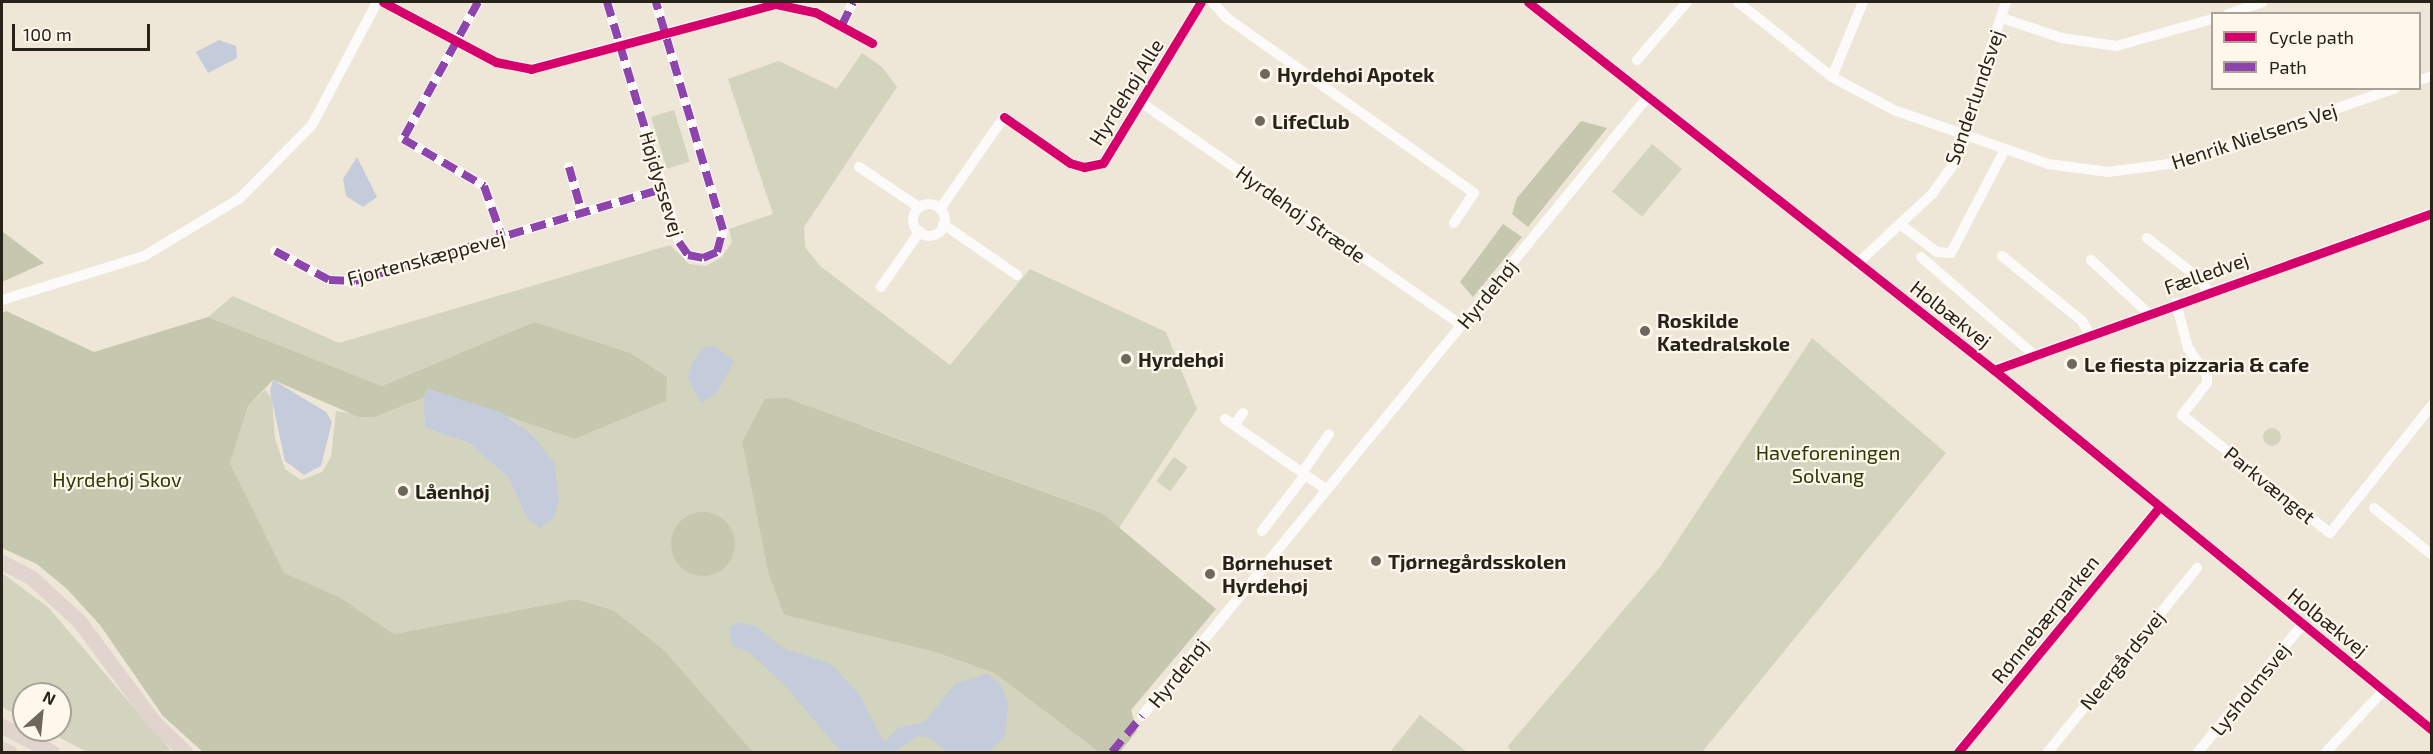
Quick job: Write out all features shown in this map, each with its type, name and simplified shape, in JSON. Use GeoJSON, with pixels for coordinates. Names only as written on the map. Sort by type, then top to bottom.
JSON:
{"type":"FeatureCollection","features":[{"type":"Feature","properties":{"kind":"highway"},"geometry":{"type":"LineString","coordinates":[[2,562],[32,578],[79,621],[154,722],[185,753]]}},
{"type":"Feature","properties":{"kind":"highway"},"geometry":{"type":"LineString","coordinates":[[2,726],[52,753]]}},
{"type":"Feature","properties":{"kind":"highway"},"geometry":{"type":"LineString","coordinates":[[2,749],[9,753]]}},
{"type":"Feature","properties":{"kind":"street"},"geometry":{"type":"LineString","coordinates":[[2,300],[144,256],[239,199],[312,125],[377,2]]}},
{"type":"Feature","properties":{"kind":"street"},"geometry":{"type":"LineString","coordinates":[[383,2],[496,62],[531,69],[621,47],[761,4],[796,5],[842,25],[872,42]]}},
{"type":"Feature","properties":{"kind":"street"},"geometry":{"type":"LineString","coordinates":[[478,2],[403,140],[484,186],[502,237]]}},
{"type":"Feature","properties":{"kind":"street","name":"Højdyssevej"},"geometry":{"type":"LineString","coordinates":[[607,2],[682,249],[703,258],[717,252],[723,230],[656,2]]}},
{"type":"Feature","properties":{"kind":"street"},"geometry":{"type":"LineString","coordinates":[[842,25],[853,2]]}},
{"type":"Feature","properties":{"kind":"street"},"geometry":{"type":"LineString","coordinates":[[1201,2],[1214,2],[1227,18],[1474,193],[1454,223]]}},
{"type":"Feature","properties":{"kind":"street","name":"Hyrdehøj Alle"},"geometry":{"type":"LineString","coordinates":[[940,209],[1004,117],[1070,163],[1093,166],[1112,153],[1201,2]]}},
{"type":"Feature","properties":{"kind":"street","name":"Holbækvej"},"geometry":{"type":"LineString","coordinates":[[1527,2],[1857,264],[1995,370],[2432,730]]}},
{"type":"Feature","properties":{"kind":"street"},"geometry":{"type":"LineString","coordinates":[[1637,60],[1687,2]]}},
{"type":"Feature","properties":{"kind":"street","name":"Henrik Nielsens Vej"},"geometry":{"type":"LineString","coordinates":[[1738,2],[1832,77],[1894,110],[2004,151],[2108,172],[2148,169],[2390,90]]}},
{"type":"Feature","properties":{"kind":"street"},"geometry":{"type":"LineString","coordinates":[[1832,77],[1863,2]]}},
{"type":"Feature","properties":{"kind":"street","name":"Sønderlundsvej"},"geometry":{"type":"LineString","coordinates":[[1857,264],[1901,225],[1945,178],[1965,137],[2006,2]]}},
{"type":"Feature","properties":{"kind":"street"},"geometry":{"type":"LineString","coordinates":[[2234,12],[2262,2]]}},
{"type":"Feature","properties":{"kind":"street"},"geometry":{"type":"LineString","coordinates":[[2002,18],[2060,37],[2116,46],[2211,19]]}},
{"type":"Feature","properties":{"kind":"street","name":"Hyrdehøj"},"geometry":{"type":"LineString","coordinates":[[1142,716],[1647,98]]}},
{"type":"Feature","properties":{"kind":"street","name":"Hyrdehøj Stræde"},"geometry":{"type":"LineString","coordinates":[[1142,103],[1461,325]]}},
{"type":"Feature","properties":{"kind":"street"},"geometry":{"type":"LineString","coordinates":[[1901,225],[1937,252],[1951,253],[2004,151]]}},
{"type":"Feature","properties":{"kind":"street"},"geometry":{"type":"LineString","coordinates":[[569,167],[582,213]]}},
{"type":"Feature","properties":{"kind":"street"},"geometry":{"type":"LineString","coordinates":[[859,167],[920,208]]}},
{"type":"Feature","properties":{"kind":"street","name":"Fjortenskæppevej"},"geometry":{"type":"LineString","coordinates":[[275,251],[343,283],[662,189]]}},
{"type":"Feature","properties":{"kind":"street"},"geometry":{"type":"LineString","coordinates":[[926,200],[949,215],[932,240],[909,224],[920,208],[926,200]]}},
{"type":"Feature","properties":{"kind":"street","name":"Fælledvej"},"geometry":{"type":"LineString","coordinates":[[1995,370],[2032,353],[2432,213]]}},
{"type":"Feature","properties":{"kind":"street"},"geometry":{"type":"LineString","coordinates":[[943,224],[1017,275]]}},
{"type":"Feature","properties":{"kind":"street"},"geometry":{"type":"LineString","coordinates":[[881,287],[920,231]]}},
{"type":"Feature","properties":{"kind":"street","name":"Fælledvej"},"geometry":{"type":"LineString","coordinates":[[2147,238],[2200,279],[2208,292]]}},
{"type":"Feature","properties":{"kind":"street"},"geometry":{"type":"LineString","coordinates":[[2002,256],[2082,321],[2089,333]]}},
{"type":"Feature","properties":{"kind":"street"},"geometry":{"type":"LineString","coordinates":[[1921,257],[2032,353]]}},
{"type":"Feature","properties":{"kind":"street","name":"Fælledvej"},"geometry":{"type":"LineString","coordinates":[[2091,260],[2148,313]]}},
{"type":"Feature","properties":{"kind":"street","name":"Parkvænget"},"geometry":{"type":"LineString","coordinates":[[2176,303],[2188,348],[2207,375],[2207,383],[2182,415],[2330,533],[2432,405]]}},
{"type":"Feature","properties":{"kind":"street"},"geometry":{"type":"LineString","coordinates":[[1243,412],[1230,422],[1327,490]]}},
{"type":"Feature","properties":{"kind":"street"},"geometry":{"type":"LineString","coordinates":[[1262,531],[1304,474],[1329,434]]}},
{"type":"Feature","properties":{"kind":"street","name":"Rønnebærparken"},"geometry":{"type":"LineString","coordinates":[[1958,753],[2159,507]]}},
{"type":"Feature","properties":{"kind":"street"},"geometry":{"type":"LineString","coordinates":[[2374,508],[2432,555]]}},
{"type":"Feature","properties":{"kind":"street","name":"Neergårdsvej"},"geometry":{"type":"LineString","coordinates":[[2048,753],[2197,568]]}},
{"type":"Feature","properties":{"kind":"street","name":"Lysholmsvej"},"geometry":{"type":"LineString","coordinates":[[2198,753],[2302,625]]}},
{"type":"Feature","properties":{"kind":"street"},"geometry":{"type":"LineString","coordinates":[[2326,753],[2383,691]]}},
{"type":"Feature","properties":{"kind":"green space"},"geometry":{"type":"Polygon","coordinates":[[[862,53],[882,67],[897,87],[804,227],[805,247],[820,266],[950,365],[1030,269],[1166,332],[1197,409],[1119,528],[1102,513],[864,426],[763,408],[742,442],[768,572],[784,615],[935,652],[994,673],[1099,752],[753,752],[664,650],[613,610],[576,599],[394,634],[341,598],[284,574],[230,463],[248,406],[265,390],[272,398],[275,438],[285,469],[301,480],[322,472],[331,457],[336,411],[375,417],[423,398],[425,428],[469,443],[508,477],[527,518],[521,426],[503,413],[574,439],[534,322],[382,386],[208,317],[233,296],[339,343],[670,245],[689,264],[706,266],[722,257],[732,242],[729,229],[773,214],[728,79],[779,61],[837,89],[862,53]]]}},
{"type":"Feature","properties":{"kind":"green space"},"geometry":{"type":"Polygon","coordinates":[[[674,110],[690,162],[667,169],[651,117],[674,110]]]}},
{"type":"Feature","properties":{"kind":"green space"},"geometry":{"type":"Polygon","coordinates":[[[1581,121],[1607,128],[1528,227],[1512,214],[1517,198],[1581,121]]]}},
{"type":"Feature","properties":{"kind":"green space"},"geometry":{"type":"Polygon","coordinates":[[[1652,144],[1682,169],[1642,217],[1612,191],[1652,144]]]}},
{"type":"Feature","properties":{"kind":"green space"},"geometry":{"type":"Polygon","coordinates":[[[1503,224],[1522,237],[1473,297],[1460,282],[1503,224]]]}},
{"type":"Feature","properties":{"kind":"green space"},"geometry":{"type":"Polygon","coordinates":[[[3,232],[44,263],[2,282],[3,232]]]}},
{"type":"Feature","properties":{"kind":"green space","name":"Hyrdehøj Skov"},"geometry":{"type":"Polygon","coordinates":[[[6,311],[94,352],[208,317],[382,386],[534,322],[630,353],[667,377],[666,401],[574,439],[429,389],[423,398],[375,417],[359,417],[273,380],[248,406],[230,463],[284,573],[341,598],[394,634],[576,599],[613,610],[664,650],[753,752],[203,752],[163,716],[100,625],[67,589],[37,564],[2,548],[2,313],[6,311]]]}},
{"type":"Feature","properties":{"kind":"green space","name":"Haveforeningen Solvang"},"geometry":{"type":"Polygon","coordinates":[[[1812,338],[1946,453],[1702,752],[1511,752],[1508,746],[1660,567],[1812,338]]]}},
{"type":"Feature","properties":{"kind":"green space"},"geometry":{"type":"Polygon","coordinates":[[[786,398],[1102,513],[1216,609],[1131,710],[1137,731],[1120,752],[1099,752],[994,673],[935,652],[784,615],[768,572],[742,442],[765,399],[786,398]]]}},
{"type":"Feature","properties":{"kind":"green space"},"geometry":{"type":"Polygon","coordinates":[[[2272,428],[2278,431],[2281,437],[2278,443],[2272,446],[2266,443],[2263,437],[2266,431],[2272,428]]]}},
{"type":"Feature","properties":{"kind":"green space"},"geometry":{"type":"Polygon","coordinates":[[[1174,457],[1188,467],[1170,491],[1156,481],[1174,457]]]}},
{"type":"Feature","properties":{"kind":"green space"},"geometry":{"type":"Polygon","coordinates":[[[697,512],[709,512],[726,521],[733,532],[735,544],[733,556],[726,567],[709,576],[697,576],[685,571],[676,562],[671,550],[671,538],[676,526],[685,517],[697,512]]]}},
{"type":"Feature","properties":{"kind":"green space"},"geometry":{"type":"Polygon","coordinates":[[[2,573],[48,607],[172,752],[87,752],[68,742],[72,742],[72,682],[12,682],[12,712],[2,707],[2,573]]]}},
{"type":"Feature","properties":{"kind":"green space"},"geometry":{"type":"Polygon","coordinates":[[[1420,715],[1467,752],[1390,752],[1420,715]]]}},
{"type":"Feature","properties":{"kind":"water"},"geometry":{"type":"Polygon","coordinates":[[[219,40],[236,46],[237,58],[208,73],[196,52],[219,40]]]}},
{"type":"Feature","properties":{"kind":"water"},"geometry":{"type":"Polygon","coordinates":[[[357,157],[377,197],[363,207],[346,196],[343,179],[357,157]]]}},
{"type":"Feature","properties":{"kind":"water"},"geometry":{"type":"Polygon","coordinates":[[[715,346],[734,361],[717,393],[701,403],[688,379],[692,363],[702,348],[715,346]]]}},
{"type":"Feature","properties":{"kind":"water"},"geometry":{"type":"Polygon","coordinates":[[[273,380],[326,412],[332,422],[321,466],[304,475],[285,461],[270,391],[273,380]]]}},
{"type":"Feature","properties":{"kind":"water"},"geometry":{"type":"Polygon","coordinates":[[[429,389],[503,413],[533,436],[554,462],[559,499],[554,518],[540,528],[527,518],[508,477],[469,443],[425,428],[423,398],[429,389]]]}},
{"type":"Feature","properties":{"kind":"water"},"geometry":{"type":"Polygon","coordinates":[[[739,622],[757,627],[783,648],[831,664],[859,694],[884,742],[898,728],[924,722],[956,683],[988,674],[1003,688],[1008,704],[1005,736],[989,752],[946,752],[930,738],[917,736],[895,752],[841,752],[786,687],[748,651],[732,646],[729,627],[739,622]]]}},
{"type":"Feature","properties":{"kind":"marked path"},"geometry":{"type":"LineString","coordinates":[[478,2],[403,139],[484,186],[502,237]]}},
{"type":"Feature","properties":{"kind":"marked path"},"geometry":{"type":"LineString","coordinates":[[607,2],[679,242],[688,255],[703,258],[717,252],[723,230],[656,2]]}},
{"type":"Feature","properties":{"kind":"marked path"},"geometry":{"type":"LineString","coordinates":[[842,25],[853,2]]}},
{"type":"Feature","properties":{"kind":"marked path"},"geometry":{"type":"LineString","coordinates":[[569,167],[582,213]]}},
{"type":"Feature","properties":{"kind":"marked path"},"geometry":{"type":"LineString","coordinates":[[275,251],[329,280],[355,281],[662,189]]}},
{"type":"Feature","properties":{"kind":"marked path"},"geometry":{"type":"LineString","coordinates":[[1112,752],[1142,716]]}},
{"type":"Feature","properties":{"kind":"cycle path"},"geometry":{"type":"LineString","coordinates":[[383,2],[496,62],[531,69],[776,4],[815,12],[872,43]]}},
{"type":"Feature","properties":{"kind":"cycle path"},"geometry":{"type":"LineString","coordinates":[[1004,117],[1070,163],[1084,167],[1103,163],[1201,2]]}},
{"type":"Feature","properties":{"kind":"cycle path"},"geometry":{"type":"LineString","coordinates":[[1528,2],[1994,370],[2432,730]]}},
{"type":"Feature","properties":{"kind":"cycle path"},"geometry":{"type":"LineString","coordinates":[[1994,370],[2432,213]]}},
{"type":"Feature","properties":{"kind":"cycle path"},"geometry":{"type":"LineString","coordinates":[[1958,752],[2159,507]]}},
{"type":"Feature","properties":{"kind":"place","name":"Hyrdehøi Apotek"},"geometry":{"type":"Point","coordinates":[1265,74]}},
{"type":"Feature","properties":{"kind":"place","name":"LifeClub"},"geometry":{"type":"Point","coordinates":[1260,121]}},
{"type":"Feature","properties":{"kind":"place","name":"Roskilde Katedralskole"},"geometry":{"type":"Point","coordinates":[1645,331]}},
{"type":"Feature","properties":{"kind":"place","name":"Hyrdehøi"},"geometry":{"type":"Point","coordinates":[1126,359]}},
{"type":"Feature","properties":{"kind":"place","name":"Le fiesta pizzaria & cafe"},"geometry":{"type":"Point","coordinates":[2072,364]}},
{"type":"Feature","properties":{"kind":"place","name":"Låenhøj"},"geometry":{"type":"Point","coordinates":[403,491]}},
{"type":"Feature","properties":{"kind":"place","name":"Tjørnegårdsskolen"},"geometry":{"type":"Point","coordinates":[1376,561]}},
{"type":"Feature","properties":{"kind":"place","name":"Børnehuset Hyrdehøj"},"geometry":{"type":"Point","coordinates":[1210,574]}}]}
